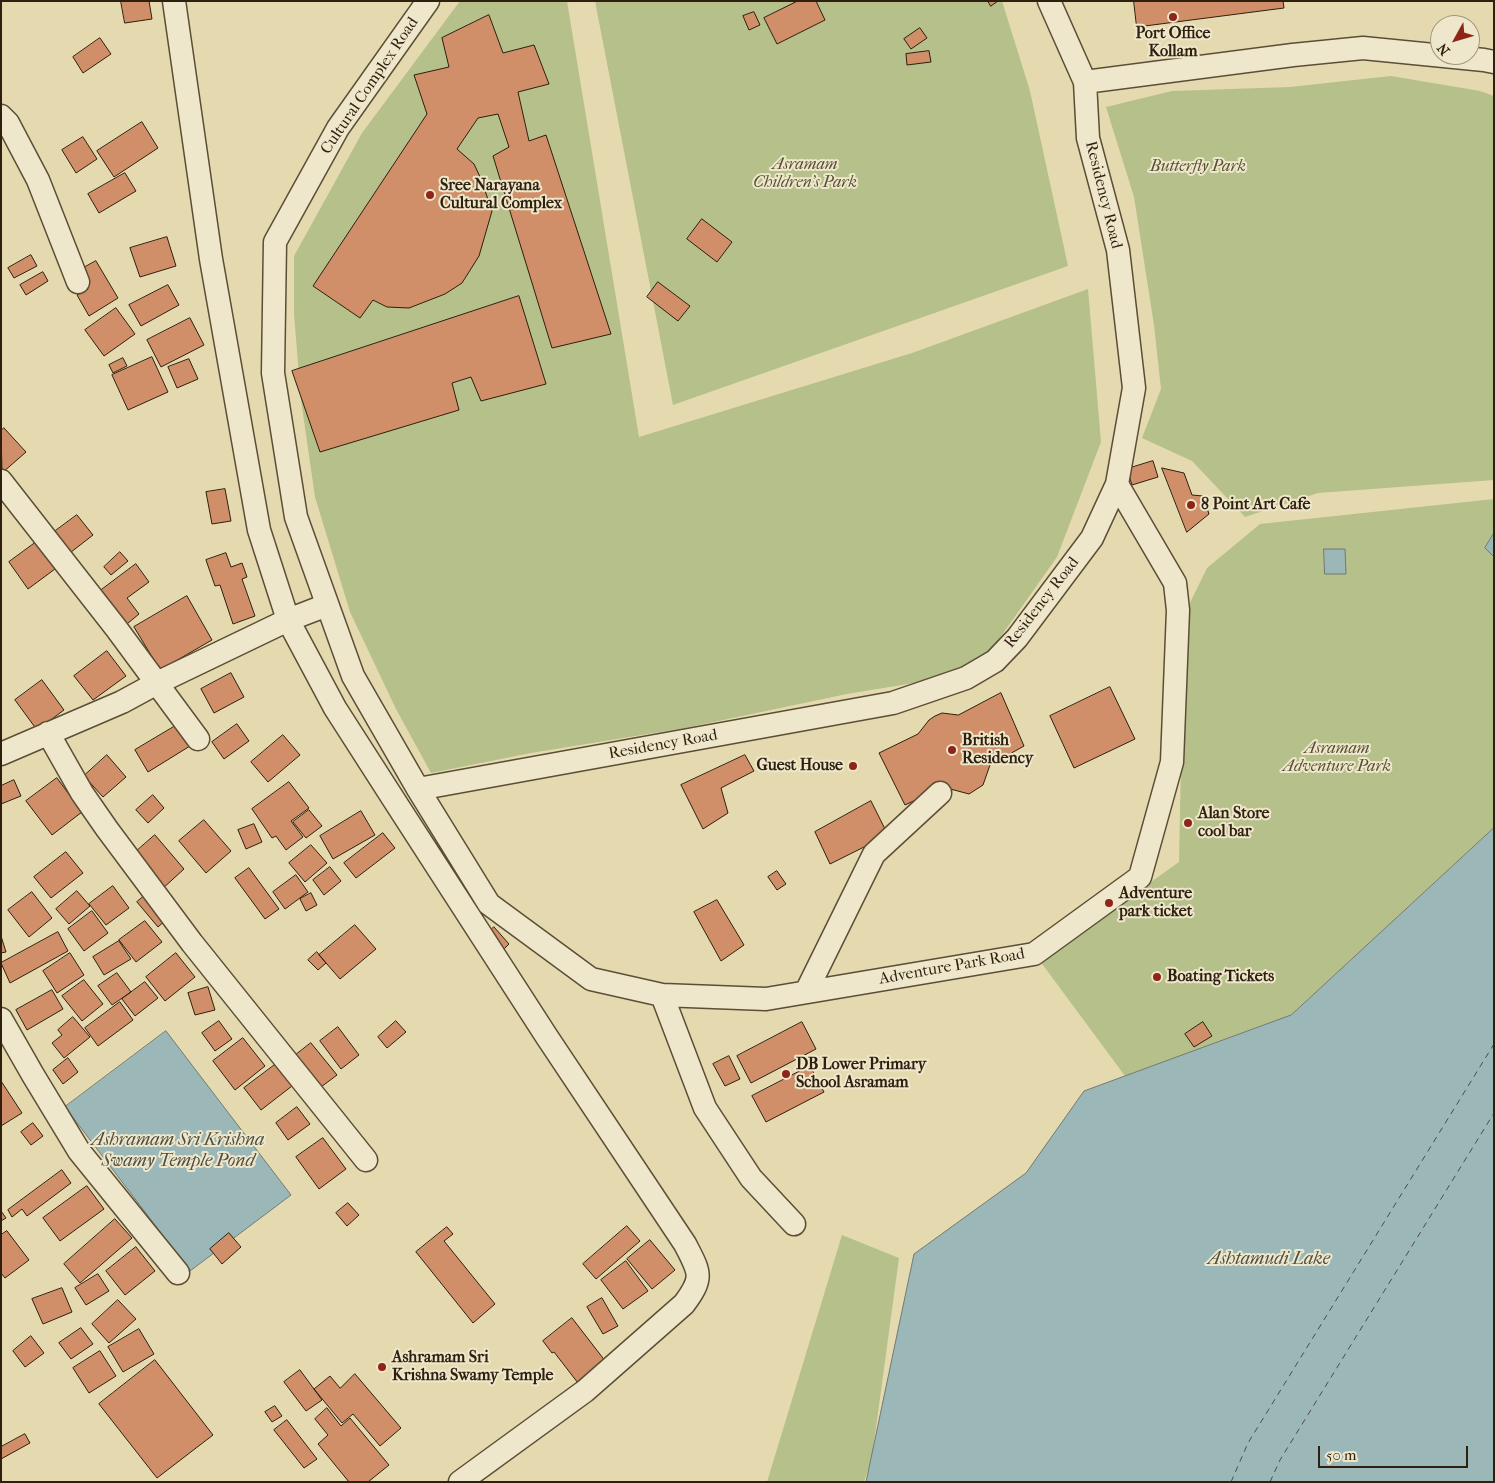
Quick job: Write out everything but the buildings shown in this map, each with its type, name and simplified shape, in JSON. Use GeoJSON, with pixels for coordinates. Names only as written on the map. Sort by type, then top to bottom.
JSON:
{"type":"FeatureCollection","features":[{"type":"Feature","properties":{"kind":"street"},"geometry":{"type":"LineString","coordinates":[[174,1],[212,259],[259,530],[288,620],[336,708],[399,808],[547,1038],[686,1244],[698,1276],[696,1288],[684,1304],[585,1391],[460,1482]]}},
{"type":"Feature","properties":{"kind":"street","name":"Cultural Complex Road"},"geometry":{"type":"LineString","coordinates":[[327,605],[296,517],[273,373],[275,242],[338,128],[428,1]]}},
{"type":"Feature","properties":{"kind":"street","name":"Residency Road"},"geometry":{"type":"LineString","coordinates":[[418,789],[894,702],[966,678],[995,662],[1017,638],[1092,538],[1117,484],[1134,388],[1118,250],[1088,138],[1085,82],[1049,1]]}},
{"type":"Feature","properties":{"kind":"street"},"geometry":{"type":"LineString","coordinates":[[1085,82],[1293,55],[1363,48],[1494,62]]}},
{"type":"Feature","properties":{"kind":"street"},"geometry":{"type":"LineString","coordinates":[[1,116],[8,123],[38,180],[78,282]]}},
{"type":"Feature","properties":{"kind":"street"},"geometry":{"type":"LineString","coordinates":[[1,482],[116,628],[198,739]]}},
{"type":"Feature","properties":{"kind":"street","name":"Adventure Park Road"},"geometry":{"type":"LineString","coordinates":[[327,605],[353,676],[418,789],[489,904],[591,979],[662,995],[766,999],[1034,954],[1140,877],[1172,762],[1178,610],[1175,583],[1117,484]]}},
{"type":"Feature","properties":{"kind":"street"},"geometry":{"type":"LineString","coordinates":[[1,754],[122,702],[156,683],[288,620],[327,605]]}},
{"type":"Feature","properties":{"kind":"street"},"geometry":{"type":"LineString","coordinates":[[48,733],[82,793],[107,829],[192,943],[366,1160]]}},
{"type":"Feature","properties":{"kind":"street"},"geometry":{"type":"LineString","coordinates":[[806,992],[874,854],[940,793]]}},
{"type":"Feature","properties":{"kind":"street"},"geometry":{"type":"LineString","coordinates":[[662,995],[705,1108],[751,1178],[794,1224]]}},
{"type":"Feature","properties":{"kind":"street"},"geometry":{"type":"LineString","coordinates":[[1,1019],[79,1151],[178,1273]]}},
{"type":"Feature","properties":{"kind":"green space"},"geometry":{"type":"Polygon","coordinates":[[[460,1],[567,1],[639,437],[912,353],[1088,289],[1101,442],[1057,557],[975,673],[847,694],[685,728],[531,753],[431,773],[396,709],[350,612],[315,497],[301,400],[294,314],[294,256],[362,133],[460,1]]]}},
{"type":"Feature","properties":{"kind":"green space","name":"Asramam Children's Park"},"geometry":{"type":"Polygon","coordinates":[[[595,1],[1002,1],[1030,91],[1068,266],[673,405],[595,1]]]}},
{"type":"Feature","properties":{"kind":"green space","name":"Butterfly Park"},"geometry":{"type":"Polygon","coordinates":[[[1391,76],[1480,91],[1494,96],[1494,480],[1318,493],[1245,517],[1192,461],[1142,438],[1161,389],[1154,325],[1134,197],[1106,107],[1172,91],[1290,87],[1391,76]]]}},
{"type":"Feature","properties":{"kind":"green space","name":"Asramam Adventure Park"},"geometry":{"type":"Polygon","coordinates":[[[1494,499],[1494,533],[1485,548],[1494,557],[1494,828],[1291,1015],[1125,1076],[1040,961],[1179,862],[1184,615],[1207,568],[1260,524],[1494,499]]]}},
{"type":"Feature","properties":{"kind":"green space"},"geometry":{"type":"Polygon","coordinates":[[[842,1235],[899,1258],[872,1457],[864,1482],[767,1482],[842,1235]]]}},
{"type":"Feature","properties":{"kind":"water"},"geometry":{"type":"Polygon","coordinates":[[[1494,533],[1494,557],[1485,548],[1494,533]]]}},
{"type":"Feature","properties":{"kind":"water"},"geometry":{"type":"Polygon","coordinates":[[[1324,549],[1345,549],[1346,574],[1325,574],[1324,549]]]}},
{"type":"Feature","properties":{"kind":"water","name":"Ashtamudi Lake"},"geometry":{"type":"Polygon","coordinates":[[[1494,828],[1494,1482],[866,1482],[914,1254],[1026,1173],[1084,1091],[1291,1015],[1494,828]]]}},
{"type":"Feature","properties":{"kind":"water","name":"Ashramam Sri Krishna Swamy Temple Pond"},"geometry":{"type":"Polygon","coordinates":[[[166,1031],[291,1195],[190,1271],[65,1107],[166,1031]]]}},
{"type":"Feature","properties":{"kind":"ferry route"},"geometry":{"type":"LineString","coordinates":[[1231,1482],[1248,1443],[1494,1044]]}},
{"type":"Feature","properties":{"kind":"ferry route"},"geometry":{"type":"LineString","coordinates":[[1270,1482],[1280,1460],[1494,1113]]}},
{"type":"Feature","properties":{"kind":"place","name":"Port Office Kollam"},"geometry":{"type":"Point","coordinates":[1173,17]}},
{"type":"Feature","properties":{"kind":"place","name":"Sree Narayana Cultural Complex"},"geometry":{"type":"Point","coordinates":[430,195]}},
{"type":"Feature","properties":{"kind":"place","name":"8 Point Art Cafe"},"geometry":{"type":"Point","coordinates":[1191,505]}},
{"type":"Feature","properties":{"kind":"place","name":"British Residency"},"geometry":{"type":"Point","coordinates":[952,750]}},
{"type":"Feature","properties":{"kind":"place","name":"Guest House"},"geometry":{"type":"Point","coordinates":[853,766]}},
{"type":"Feature","properties":{"kind":"place","name":"Alan Store cool bar"},"geometry":{"type":"Point","coordinates":[1188,823]}},
{"type":"Feature","properties":{"kind":"place","name":"Adventure park ticket"},"geometry":{"type":"Point","coordinates":[1109,903]}},
{"type":"Feature","properties":{"kind":"place","name":"Boating Tickets"},"geometry":{"type":"Point","coordinates":[1157,977]}},
{"type":"Feature","properties":{"kind":"place","name":"DB Lower Primary School Asramam"},"geometry":{"type":"Point","coordinates":[786,1074]}},
{"type":"Feature","properties":{"kind":"place","name":"Ashramam Sri Krishna Swamy Temple"},"geometry":{"type":"Point","coordinates":[382,1367]}}]}
